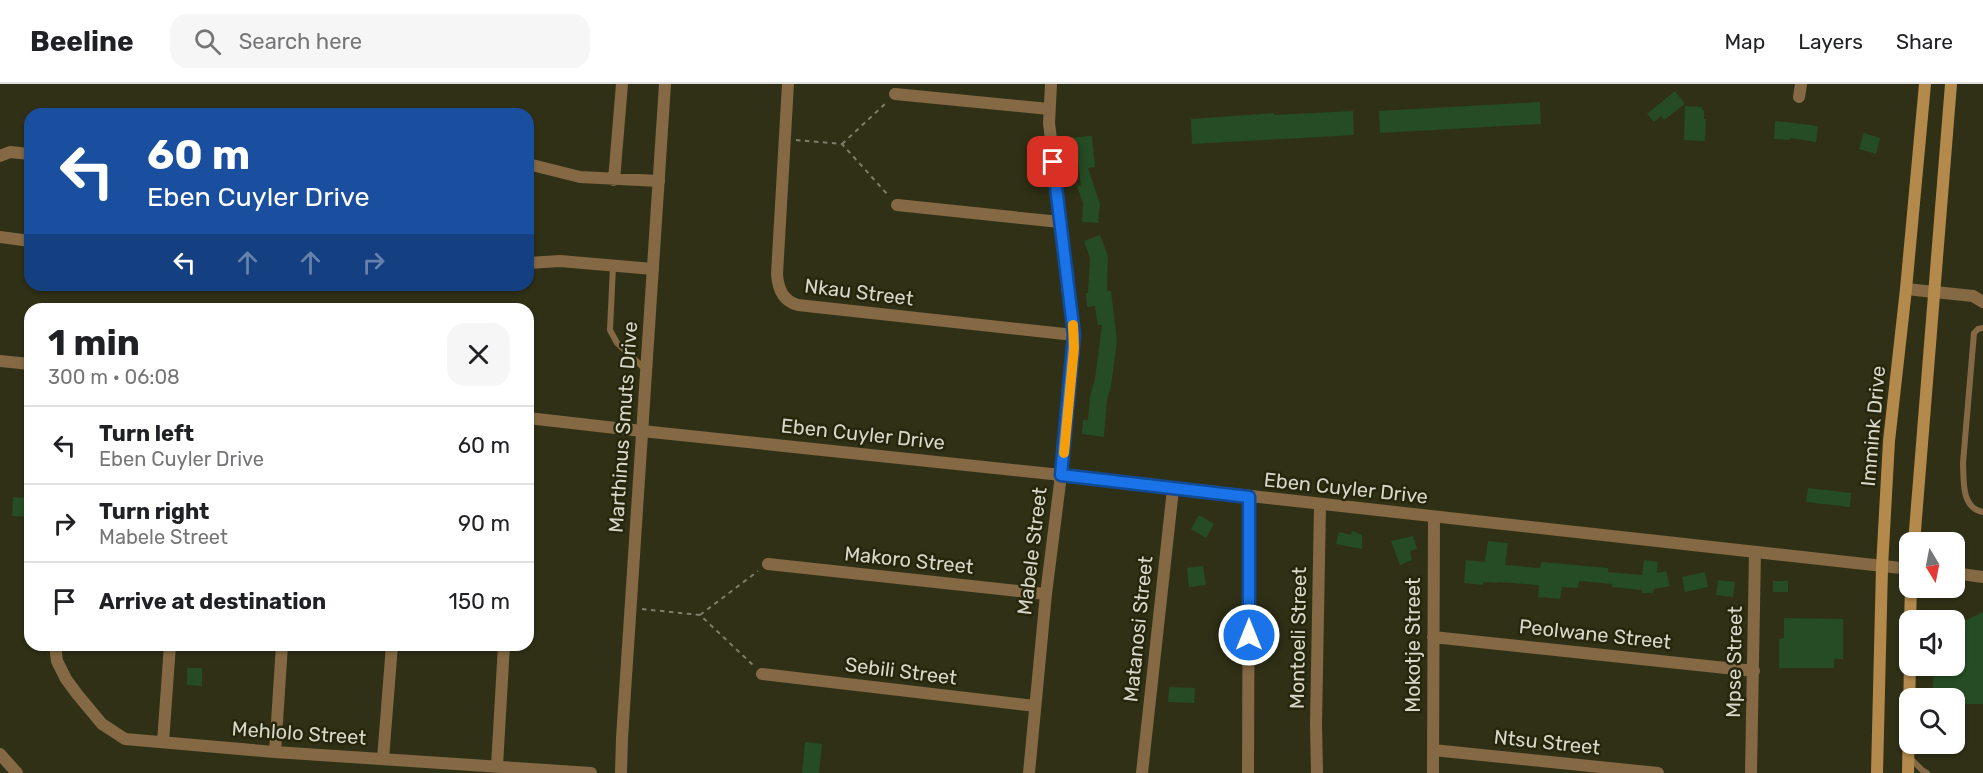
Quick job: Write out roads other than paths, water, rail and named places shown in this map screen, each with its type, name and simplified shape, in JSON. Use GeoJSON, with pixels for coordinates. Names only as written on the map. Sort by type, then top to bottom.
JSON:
{"type":"FeatureCollection","features":[{"type":"Feature","properties":{"kind":"main road","name":"Immink Drive"},"geometry":{"type":"LineString","coordinates":[[1877,773],[1882,567],[1889,441],[1925,84]]}},
{"type":"Feature","properties":{"kind":"main road"},"geometry":{"type":"LineString","coordinates":[[1915,532],[1951,84]]}},
{"type":"Feature","properties":{"kind":"main road"},"geometry":{"type":"LineString","coordinates":[[1908,773],[1910,676]]}},
{"type":"Feature","properties":{"kind":"street"},"geometry":{"type":"LineString","coordinates":[[614,180],[622,84]]}},
{"type":"Feature","properties":{"kind":"street","name":"Marthinus Smuts Drive"},"geometry":{"type":"LineString","coordinates":[[621,773],[665,84]]}},
{"type":"Feature","properties":{"kind":"street","name":"Nkau Street"},"geometry":{"type":"LineString","coordinates":[[788,84],[777,274],[778,287],[789,302],[798,305],[1074,335]]}},
{"type":"Feature","properties":{"kind":"street","name":"Mabele Street"},"geometry":{"type":"LineString","coordinates":[[1029,773],[1074,335],[1049,110],[1051,84]]}},
{"type":"Feature","properties":{"kind":"street"},"geometry":{"type":"LineString","coordinates":[[1799,97],[1801,84]]}},
{"type":"Feature","properties":{"kind":"street"},"geometry":{"type":"LineString","coordinates":[[896,94],[1049,110]]}},
{"type":"Feature","properties":{"kind":"street"},"geometry":{"type":"LineString","coordinates":[[0,156],[10,152],[24,153]]}},
{"type":"Feature","properties":{"kind":"street"},"geometry":{"type":"LineString","coordinates":[[534,166],[572,176],[659,181]]}},
{"type":"Feature","properties":{"kind":"street"},"geometry":{"type":"LineString","coordinates":[[897,205],[1060,222]]}},
{"type":"Feature","properties":{"kind":"street"},"geometry":{"type":"LineString","coordinates":[[0,237],[24,240]]}},
{"type":"Feature","properties":{"kind":"street"},"geometry":{"type":"LineString","coordinates":[[534,263],[560,261],[653,269]]}},
{"type":"Feature","properties":{"kind":"street"},"geometry":{"type":"LineString","coordinates":[[1906,289],[1980,297]]}},
{"type":"Feature","properties":{"kind":"street"},"geometry":{"type":"LineString","coordinates":[[0,361],[24,363]]}},
{"type":"Feature","properties":{"kind":"street","name":"Eben Cuyler Drive"},"geometry":{"type":"LineString","coordinates":[[534,419],[1899,568]]}},
{"type":"Feature","properties":{"kind":"street","name":"Matanosi Street"},"geometry":{"type":"LineString","coordinates":[[1142,773],[1173,489]]}},
{"type":"Feature","properties":{"kind":"street"},"geometry":{"type":"LineString","coordinates":[[1248,773],[1249,497]]}},
{"type":"Feature","properties":{"kind":"street","name":"Montoeli Street"},"geometry":{"type":"LineString","coordinates":[[1317,773],[1320,505]]}},
{"type":"Feature","properties":{"kind":"street","name":"Mokotje Street"},"geometry":{"type":"LineString","coordinates":[[1433,773],[1434,517]]}},
{"type":"Feature","properties":{"kind":"street","name":"Mpse Street"},"geometry":{"type":"LineString","coordinates":[[1751,773],[1755,552]]}},
{"type":"Feature","properties":{"kind":"street","name":"Makoro Street"},"geometry":{"type":"LineString","coordinates":[[768,564],[1046,594]]}},
{"type":"Feature","properties":{"kind":"street"},"geometry":{"type":"LineString","coordinates":[[1965,575],[1983,577]]}},
{"type":"Feature","properties":{"kind":"street","name":"Peolwane Street"},"geometry":{"type":"LineString","coordinates":[[1432,637],[1754,671]]}},
{"type":"Feature","properties":{"kind":"street","name":"Mehlolo Street"},"geometry":{"type":"LineString","coordinates":[[56,651],[57,661],[66,679],[102,724],[125,739],[275,752],[591,773]]}},
{"type":"Feature","properties":{"kind":"street"},"geometry":{"type":"LineString","coordinates":[[163,742],[170,651]]}},
{"type":"Feature","properties":{"kind":"street"},"geometry":{"type":"LineString","coordinates":[[275,752],[282,651]]}},
{"type":"Feature","properties":{"kind":"street"},"geometry":{"type":"LineString","coordinates":[[383,759],[392,651]]}},
{"type":"Feature","properties":{"kind":"street"},"geometry":{"type":"LineString","coordinates":[[497,766],[504,651]]}},
{"type":"Feature","properties":{"kind":"street","name":"Sebili Street"},"geometry":{"type":"LineString","coordinates":[[762,674],[1035,706]]}},
{"type":"Feature","properties":{"kind":"street","name":"Ntsu Street"},"geometry":{"type":"LineString","coordinates":[[1432,750],[1658,773]]}},
{"type":"Feature","properties":{"kind":"street"},"geometry":{"type":"LineString","coordinates":[[0,754],[17,773]]}},
{"type":"Feature","properties":{"kind":"lane"},"geometry":{"type":"LineString","coordinates":[[613,266],[610,330],[617,343],[646,370]]}},
{"type":"Feature","properties":{"kind":"lane"},"geometry":{"type":"LineString","coordinates":[[1983,328],[1974,333],[1964,478],[1969,504],[1972,508],[1983,512]]}},
{"type":"Feature","properties":{"kind":"lane"},"geometry":{"type":"LineString","coordinates":[[1908,756],[1927,773]]}}]}
